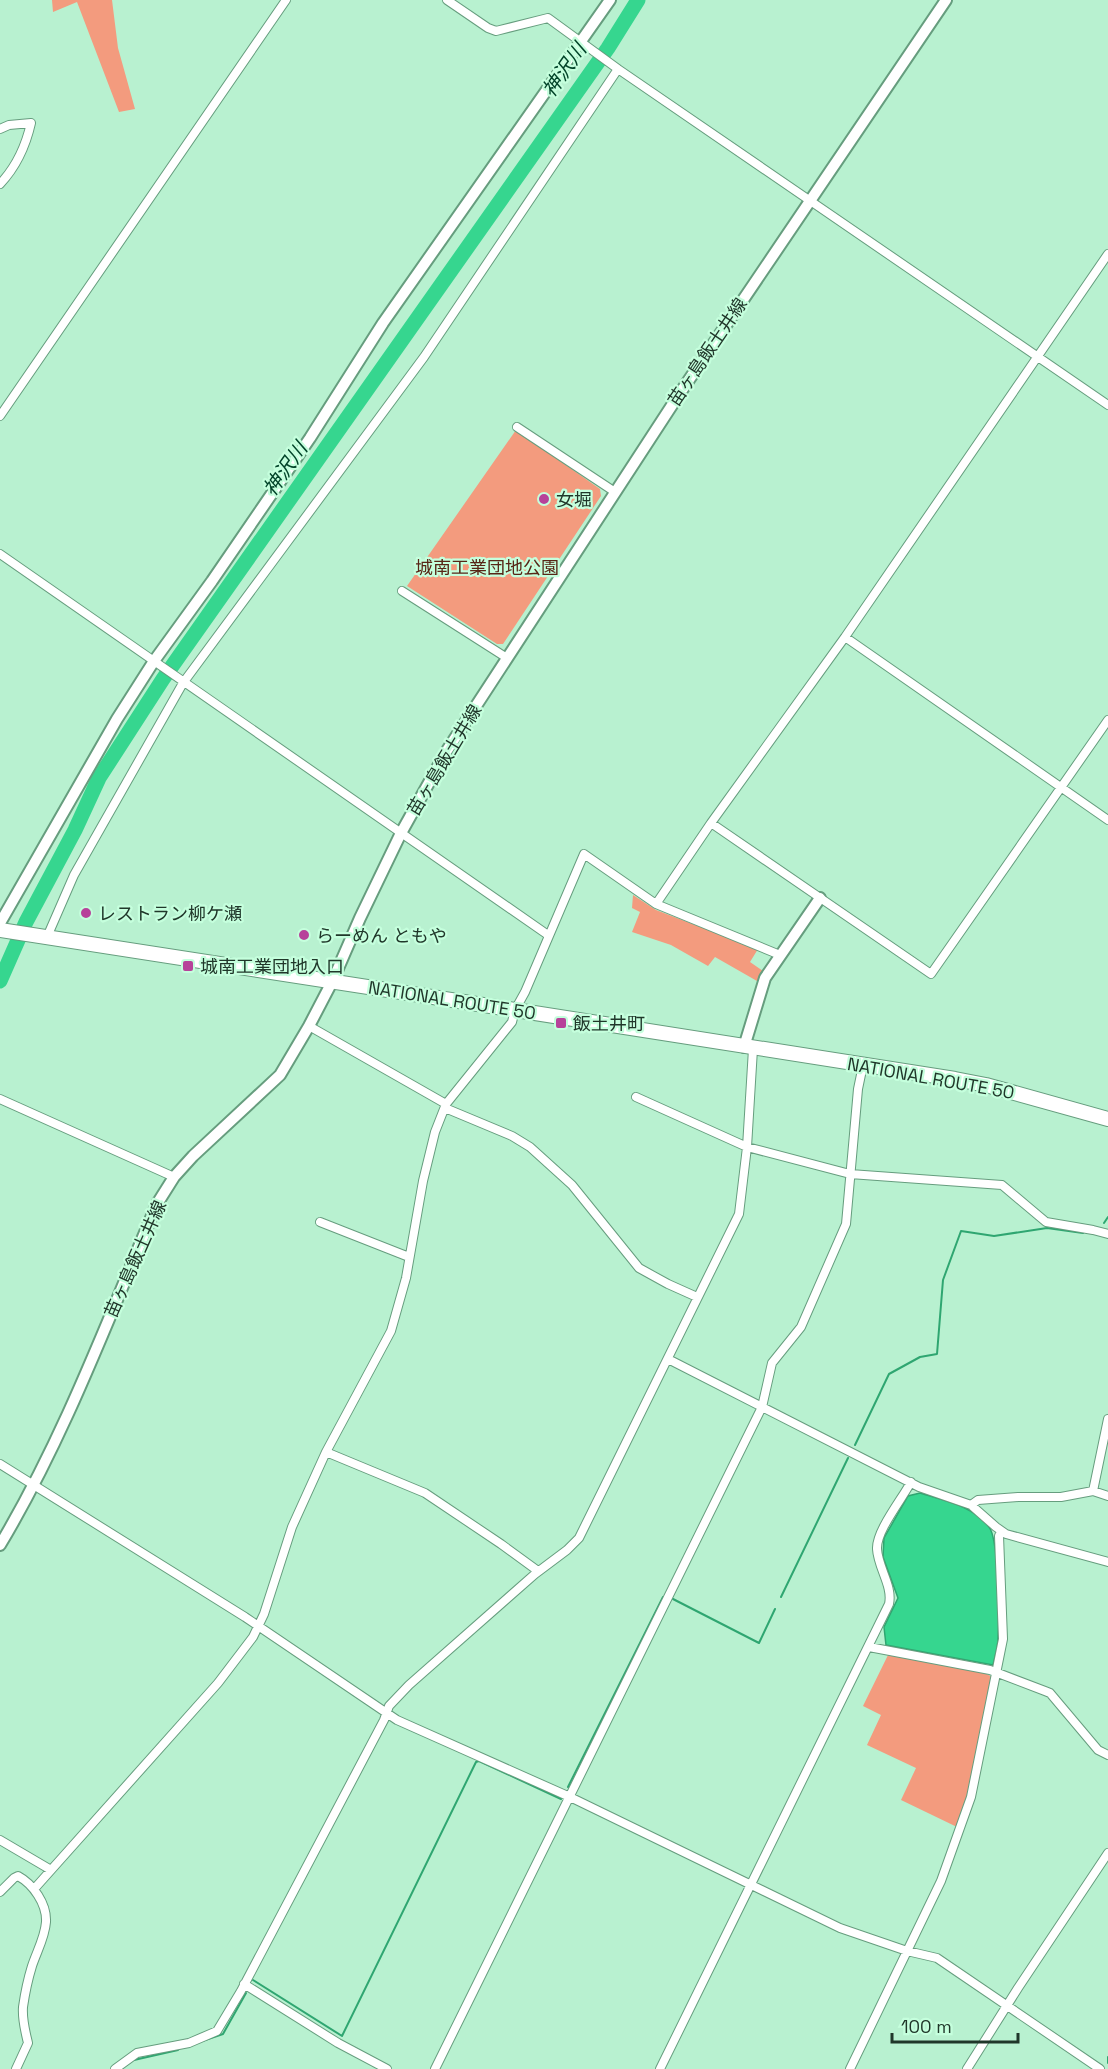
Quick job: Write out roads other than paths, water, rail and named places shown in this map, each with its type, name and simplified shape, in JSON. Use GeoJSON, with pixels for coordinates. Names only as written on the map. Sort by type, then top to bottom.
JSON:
{"type":"FeatureCollection","features":[{"type":"Feature","properties":{"kind":"highway"},"geometry":{"type":"LineString","coordinates":[[2,928],[44,937]]}},
{"type":"Feature","properties":{"kind":"highway","name":"NATIONAL ROUTE 50"},"geometry":{"type":"LineString","coordinates":[[44,937],[333,980],[986,1085],[1108,1119]]}},
{"type":"Feature","properties":{"kind":"main road"},"geometry":{"type":"LineString","coordinates":[[2,928],[117,719],[310,438],[383,323],[584,44],[610,0]]}},
{"type":"Feature","properties":{"kind":"main road","name":"苗ヶ島飯土井線"},"geometry":{"type":"LineString","coordinates":[[0,1545],[34,1485],[68,1414],[156,1204],[174,1177],[193,1156],[280,1075],[333,980],[360,918],[431,776],[615,492],[946,0]]}},
{"type":"Feature","properties":{"kind":"main road"},"geometry":{"type":"LineString","coordinates":[[748,1048],[765,978],[820,898]]}},
{"type":"Feature","properties":{"kind":"street"},"geometry":{"type":"LineString","coordinates":[[0,416],[286,0]]}},
{"type":"Feature","properties":{"kind":"street"},"geometry":{"type":"LineString","coordinates":[[447,0],[496,31],[548,18],[1108,405]]}},
{"type":"Feature","properties":{"kind":"street"},"geometry":{"type":"LineString","coordinates":[[44,937],[74,875],[182,681],[424,357],[616,67]]}},
{"type":"Feature","properties":{"kind":"street"},"geometry":{"type":"LineString","coordinates":[[0,129],[9,125],[31,123],[27,142],[6,178],[0,184]]}},
{"type":"Feature","properties":{"kind":"street"},"geometry":{"type":"LineString","coordinates":[[656,904],[844,637],[1108,254]]}},
{"type":"Feature","properties":{"kind":"street"},"geometry":{"type":"LineString","coordinates":[[517,427],[615,492]]}},
{"type":"Feature","properties":{"kind":"street"},"geometry":{"type":"LineString","coordinates":[[0,554],[548,935]]}},
{"type":"Feature","properties":{"kind":"street"},"geometry":{"type":"LineString","coordinates":[[402,591],[507,658]]}},
{"type":"Feature","properties":{"kind":"street"},"geometry":{"type":"LineString","coordinates":[[844,637],[1108,819]]}},
{"type":"Feature","properties":{"kind":"street"},"geometry":{"type":"LineString","coordinates":[[711,823],[931,974],[1108,720]]}},
{"type":"Feature","properties":{"kind":"street"},"geometry":{"type":"LineString","coordinates":[[35,1888],[218,1683],[240,1655],[258,1626],[292,1527],[326,1452],[391,1331],[406,1278],[423,1181],[435,1132],[446,1106],[512,1022],[515,1010],[525,993],[584,854],[656,904],[780,956]]}},
{"type":"Feature","properties":{"kind":"street"},"geometry":{"type":"LineString","coordinates":[[309,1026],[446,1106],[512,1136],[530,1147],[572,1185],[639,1268],[698,1297]]}},
{"type":"Feature","properties":{"kind":"street"},"geometry":{"type":"LineString","coordinates":[[115,2069],[137,2053],[189,2043],[217,2031],[328,1827],[389,1706],[538,1571],[567,1550],[579,1538],[739,1214],[747,1147],[748,1048]]}},
{"type":"Feature","properties":{"kind":"street"},"geometry":{"type":"LineString","coordinates":[[435,2069],[762,1407],[772,1363],[801,1327],[846,1224],[858,1089],[863,1065]]}},
{"type":"Feature","properties":{"kind":"street"},"geometry":{"type":"LineString","coordinates":[[636,1097],[747,1147],[850,1174],[1002,1185],[1046,1222],[1108,1234]]}},
{"type":"Feature","properties":{"kind":"street"},"geometry":{"type":"LineString","coordinates":[[0,1099],[174,1177]]}},
{"type":"Feature","properties":{"kind":"street"},"geometry":{"type":"LineString","coordinates":[[320,1222],[409,1257]]}},
{"type":"Feature","properties":{"kind":"street"},"geometry":{"type":"LineString","coordinates":[[668,1359],[911,1482],[971,1505],[1001,1531],[1108,1562]]}},
{"type":"Feature","properties":{"kind":"street"},"geometry":{"type":"LineString","coordinates":[[1093,1491],[1108,1419]]}},
{"type":"Feature","properties":{"kind":"street"},"geometry":{"type":"LineString","coordinates":[[326,1452],[425,1493],[538,1571]]}},
{"type":"Feature","properties":{"kind":"street"},"geometry":{"type":"LineString","coordinates":[[0,1464],[258,1626],[386,1714],[570,1797],[840,1928],[907,1951],[937,1958],[1100,2069]]}},
{"type":"Feature","properties":{"kind":"street"},"geometry":{"type":"LineString","coordinates":[[660,2069],[869,1647],[891,1597],[879,1564],[877,1542],[911,1482]]}},
{"type":"Feature","properties":{"kind":"street"},"geometry":{"type":"LineString","coordinates":[[971,1505],[978,1500],[1062,1497],[1093,1491],[1108,1496]]}},
{"type":"Feature","properties":{"kind":"street"},"geometry":{"type":"LineString","coordinates":[[850,2069],[941,1881],[967,1808],[1001,1651],[1004,1625],[999,1536],[1001,1531]]}},
{"type":"Feature","properties":{"kind":"street"},"geometry":{"type":"LineString","coordinates":[[869,1647],[996,1672],[1050,1693],[1098,1750],[1108,1755]]}},
{"type":"Feature","properties":{"kind":"street"},"geometry":{"type":"LineString","coordinates":[[0,1840],[51,1870]]}},
{"type":"Feature","properties":{"kind":"street"},"geometry":{"type":"LineString","coordinates":[[967,2069],[1108,1853]]}},
{"type":"Feature","properties":{"kind":"street"},"geometry":{"type":"LineString","coordinates":[[0,1892],[18,1876],[35,1888],[46,1922],[31,1968],[24,2006],[23,2029],[28,2043],[16,2069]]}},
{"type":"Feature","properties":{"kind":"street"},"geometry":{"type":"LineString","coordinates":[[244,1984],[338,2043],[387,2069]]}},
{"type":"Feature","properties":{"kind":"waterway","name":"神沢川"},"geometry":{"type":"LineString","coordinates":[[0,981],[26,922],[75,830],[99,778],[163,679],[608,48],[638,0]]}},
{"type":"Feature","properties":{"kind":"waterway"},"geometry":{"type":"LineString","coordinates":[[1104,1223],[1108,1217]]}},
{"type":"Feature","properties":{"kind":"waterway"},"geometry":{"type":"LineString","coordinates":[[855,1445],[889,1374],[920,1357],[937,1354],[943,1280],[961,1231],[994,1236],[1047,1228],[1083,1233]]}},
{"type":"Feature","properties":{"kind":"waterway"},"geometry":{"type":"LineString","coordinates":[[781,1597],[848,1458]]}},
{"type":"Feature","properties":{"kind":"waterway"},"geometry":{"type":"LineString","coordinates":[[568,1787],[663,1597]]}},
{"type":"Feature","properties":{"kind":"waterway"},"geometry":{"type":"LineString","coordinates":[[673,1599],[759,1643],[775,1609]]}},
{"type":"Feature","properties":{"kind":"waterway"},"geometry":{"type":"LineString","coordinates":[[253,1980],[342,2036],[476,1762],[479,1761],[561,1799]]}},
{"type":"Feature","properties":{"kind":"waterway"},"geometry":{"type":"LineString","coordinates":[[202,2041],[223,2034],[246,1993]]}},
{"type":"Feature","properties":{"kind":"waterway"},"geometry":{"type":"LineString","coordinates":[[134,2060],[178,2050]]}},
{"type":"Feature","properties":{"kind":"waterway"},"geometry":{"type":"LineString","coordinates":[[1108,2057],[1108,2063]]}},
{"type":"Feature","properties":{"kind":"place","name":"女堀"},"geometry":{"type":"Point","coordinates":[544,499]}},
{"type":"Feature","properties":{"kind":"place","name":"レストラン柳ケ瀬"},"geometry":{"type":"Point","coordinates":[86,913]}},
{"type":"Feature","properties":{"kind":"place","name":"らーめん ともや"},"geometry":{"type":"Point","coordinates":[304,935]}},
{"type":"Feature","properties":{"kind":"place","name":"城南工業団地入口"},"geometry":{"type":"Point","coordinates":[188,966]}},
{"type":"Feature","properties":{"kind":"place","name":"飯土井町"},"geometry":{"type":"Point","coordinates":[561,1023]}},
{"type":"Feature","properties":{"kind":"park label","name":"城南工業団地公園"},"geometry":{"type":"Point","coordinates":[487,567]}}]}
